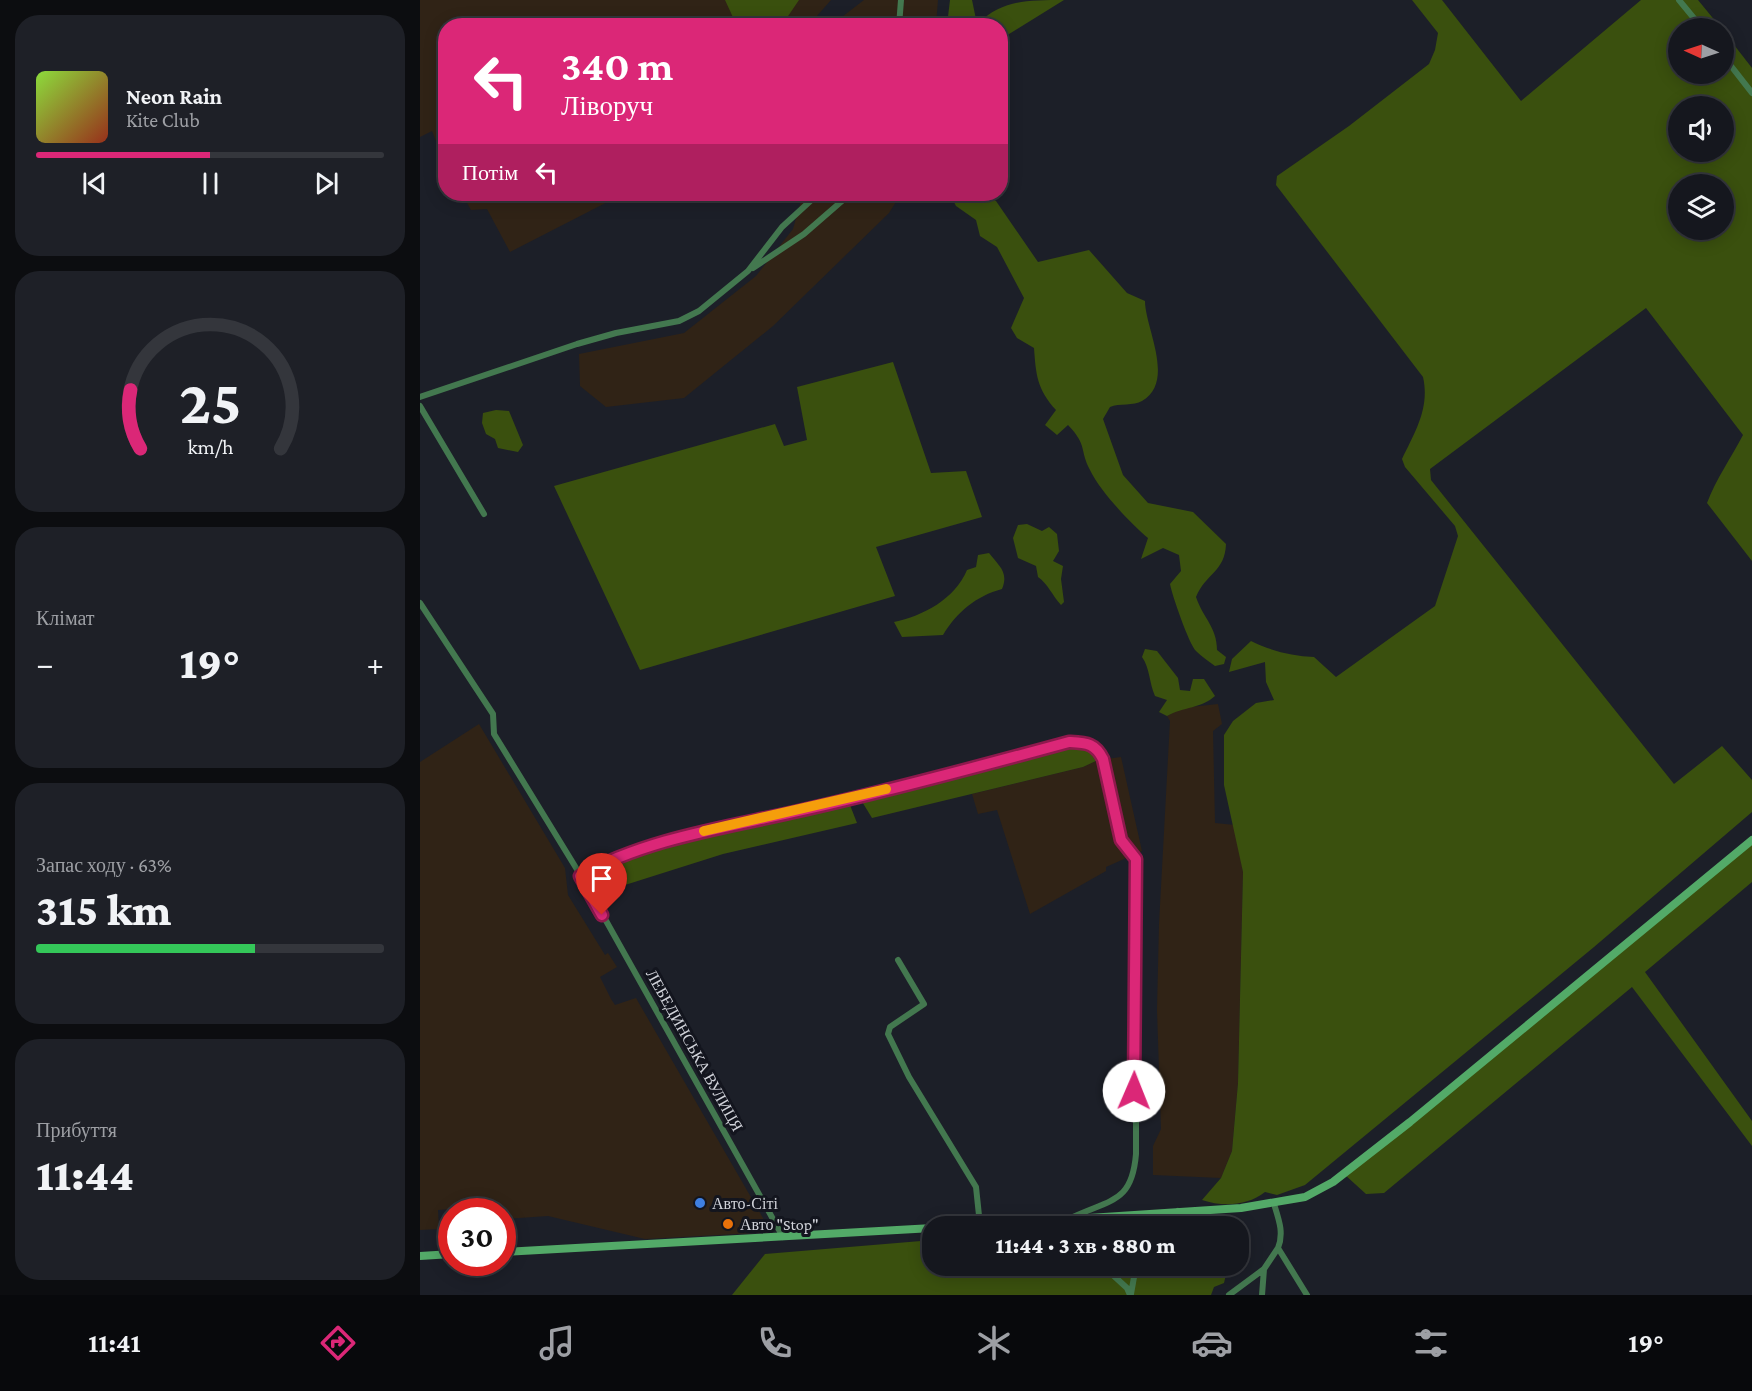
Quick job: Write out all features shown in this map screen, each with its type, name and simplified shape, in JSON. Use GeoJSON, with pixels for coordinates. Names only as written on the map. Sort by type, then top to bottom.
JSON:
{"type":"FeatureCollection","features":[{"type":"Feature","properties":{"kind":"street"},"geometry":{"type":"LineString","coordinates":[[900,18],[901,0]]}},
{"type":"Feature","properties":{"kind":"street"},"geometry":{"type":"LineString","coordinates":[[1679,0],[1693,18]]}},
{"type":"Feature","properties":{"kind":"street"},"geometry":{"type":"LineString","coordinates":[[1734,70],[1752,93]]}},
{"type":"Feature","properties":{"kind":"street"},"geometry":{"type":"LineString","coordinates":[[748,271],[782,227],[810,201]]}},
{"type":"Feature","properties":{"kind":"street"},"geometry":{"type":"LineString","coordinates":[[420,397],[616,333],[679,321],[699,311],[748,271],[804,234],[842,201]]}},
{"type":"Feature","properties":{"kind":"street"},"geometry":{"type":"LineString","coordinates":[[420,406],[484,514]]}},
{"type":"Feature","properties":{"kind":"street","name":"ЛЕБЕДИНСЬКА ВУЛИЦЯ"},"geometry":{"type":"LineString","coordinates":[[420,603],[493,714],[494,734],[580,876],[783,1238]]}},
{"type":"Feature","properties":{"kind":"street"},"geometry":{"type":"LineString","coordinates":[[580,876],[598,866],[715,827],[848,800],[1069,742],[1089,743],[1097,748],[1110,786],[1121,840],[1136,859],[1136,1154],[1134,1174],[1128,1188],[1105,1203],[1076,1216]]}},
{"type":"Feature","properties":{"kind":"street"},"geometry":{"type":"LineString","coordinates":[[1106,1216],[1274,1204],[1305,1197],[1344,1174],[1752,840]]}},
{"type":"Feature","properties":{"kind":"street"},"geometry":{"type":"LineString","coordinates":[[898,960],[924,1004],[890,1027],[888,1034],[909,1077],[976,1187],[979,1216]]}},
{"type":"Feature","properties":{"kind":"street"},"geometry":{"type":"LineString","coordinates":[[1229,1295],[1264,1269],[1278,1248],[1282,1239],[1281,1227],[1274,1204]]}},
{"type":"Feature","properties":{"kind":"street"},"geometry":{"type":"LineString","coordinates":[[1175,1216],[1178,1211]]}},
{"type":"Feature","properties":{"kind":"street"},"geometry":{"type":"LineString","coordinates":[[516,1251],[922,1229]]}},
{"type":"Feature","properties":{"kind":"street"},"geometry":{"type":"LineString","coordinates":[[1278,1248],[1307,1295]]}},
{"type":"Feature","properties":{"kind":"street"},"geometry":{"type":"LineString","coordinates":[[420,1256],[438,1255]]}},
{"type":"Feature","properties":{"kind":"street"},"geometry":{"type":"LineString","coordinates":[[1262,1295],[1264,1269]]}},
{"type":"Feature","properties":{"kind":"street"},"geometry":{"type":"LineString","coordinates":[[1113,1276],[1127,1288],[1131,1295]]}},
{"type":"Feature","properties":{"kind":"street"},"geometry":{"type":"LineString","coordinates":[[1131,1295],[1134,1276]]}},
{"type":"Feature","properties":{"kind":"shaded area"},"geometry":{"type":"Polygon","coordinates":[[[420,0],[831,0],[815,18],[438,18],[438,146],[432,131],[420,137],[420,0]]]}},
{"type":"Feature","properties":{"kind":"shaded area"},"geometry":{"type":"Polygon","coordinates":[[[864,0],[938,0],[937,18],[841,18],[864,0]]]}},
{"type":"Feature","properties":{"kind":"shaded area"},"geometry":{"type":"Polygon","coordinates":[[[466,201],[609,201],[510,252],[487,209],[471,210],[466,201]]]}},
{"type":"Feature","properties":{"kind":"shaded area"},"geometry":{"type":"Polygon","coordinates":[[[801,201],[897,201],[889,213],[773,326],[684,398],[606,407],[580,386],[579,354],[684,333],[756,276],[793,229],[801,201]]]}},
{"type":"Feature","properties":{"kind":"shaded area"},"geometry":{"type":"Polygon","coordinates":[[[1218,704],[1222,724],[1213,731],[1215,823],[1235,825],[1243,872],[1238,1083],[1232,1151],[1221,1178],[1153,1175],[1153,1146],[1161,1129],[1157,1010],[1159,924],[1170,721],[1167,716],[1181,708],[1218,704]]]}},
{"type":"Feature","properties":{"kind":"shaded area"},"geometry":{"type":"Polygon","coordinates":[[[479,724],[565,868],[568,895],[605,955],[608,953],[617,967],[600,977],[611,999],[615,1005],[636,998],[771,1232],[645,1239],[548,1216],[516,1218],[516,1198],[438,1198],[438,1229],[420,1230],[420,762],[479,724]]]}},
{"type":"Feature","properties":{"kind":"shaded area"},"geometry":{"type":"Polygon","coordinates":[[[1121,757],[1142,851],[1106,867],[1106,871],[1030,914],[997,810],[978,814],[972,794],[1083,767],[1098,760],[1121,757]]]}},
{"type":"Feature","properties":{"kind":"green space"},"geometry":{"type":"Polygon","coordinates":[[[725,0],[799,0],[787,18],[733,18],[725,0]]]}},
{"type":"Feature","properties":{"kind":"green space"},"geometry":{"type":"Polygon","coordinates":[[[950,0],[972,0],[976,18],[948,18],[950,0]]]}},
{"type":"Feature","properties":{"kind":"green space"},"geometry":{"type":"Polygon","coordinates":[[[1064,0],[1008,35],[1008,18],[984,18],[996,10],[1016,3],[1064,0]]]}},
{"type":"Feature","properties":{"kind":"green space"},"geometry":{"type":"Polygon","coordinates":[[[1412,0],[1442,0],[1521,101],[1641,0],[1698,0],[1713,18],[1668,18],[1668,84],[1734,84],[1734,45],[1752,68],[1752,561],[1707,503],[1743,435],[1646,308],[1430,469],[1431,480],[1674,784],[1722,746],[1752,780],[1752,812],[1594,947],[1305,1185],[1277,1195],[1265,1192],[1243,1203],[1210,1202],[1202,1200],[1221,1178],[1232,1151],[1238,1083],[1243,872],[1224,785],[1224,735],[1233,721],[1256,703],[1274,700],[1266,682],[1265,662],[1229,672],[1232,659],[1251,641],[1266,648],[1314,657],[1336,677],[1435,606],[1458,536],[1455,526],[1405,467],[1402,459],[1423,409],[1425,388],[1423,377],[1276,185],[1277,176],[1349,126],[1429,64],[1435,50],[1438,33],[1412,0]]]}},
{"type":"Feature","properties":{"kind":"green space"},"geometry":{"type":"Polygon","coordinates":[[[954,201],[996,201],[1038,262],[1089,250],[1127,293],[1145,301],[1156,354],[1157,381],[1152,392],[1142,401],[1110,407],[1103,419],[1123,475],[1148,503],[1193,512],[1226,544],[1219,567],[1196,597],[1215,635],[1217,650],[1226,657],[1224,664],[1215,666],[1198,653],[1185,630],[1170,584],[1181,571],[1179,555],[1163,548],[1141,559],[1148,538],[1124,515],[1101,487],[1090,470],[1081,443],[1074,432],[1068,425],[1057,435],[1045,425],[1056,410],[1041,388],[1034,348],[1017,338],[1011,328],[1024,298],[997,247],[980,236],[976,220],[956,206],[954,201]]]}},
{"type":"Feature","properties":{"kind":"green space"},"geometry":{"type":"Polygon","coordinates":[[[893,362],[931,473],[966,471],[982,517],[876,547],[895,596],[640,670],[554,486],[775,424],[784,446],[807,440],[797,387],[893,362]]]}},
{"type":"Feature","properties":{"kind":"green space"},"geometry":{"type":"Polygon","coordinates":[[[496,410],[509,411],[523,445],[518,452],[498,448],[495,439],[486,434],[482,423],[483,413],[496,410]]]}},
{"type":"Feature","properties":{"kind":"green space"},"geometry":{"type":"Polygon","coordinates":[[[1027,524],[1042,531],[1049,527],[1057,534],[1059,551],[1053,561],[1063,566],[1061,579],[1064,602],[1061,605],[1038,577],[1036,566],[1018,558],[1013,538],[1018,525],[1027,524]]]}},
{"type":"Feature","properties":{"kind":"green space"},"geometry":{"type":"Polygon","coordinates":[[[989,553],[1004,574],[1002,589],[968,606],[954,619],[943,635],[902,637],[894,622],[927,611],[937,605],[955,590],[967,570],[976,567],[978,555],[989,553]]]}},
{"type":"Feature","properties":{"kind":"green space"},"geometry":{"type":"Polygon","coordinates":[[[1145,649],[1157,651],[1178,678],[1180,690],[1190,691],[1193,679],[1204,679],[1215,696],[1204,703],[1167,716],[1159,712],[1167,700],[1155,696],[1147,666],[1142,657],[1145,649]]]}},
{"type":"Feature","properties":{"kind":"green space"},"geometry":{"type":"Polygon","coordinates":[[[1069,745],[1093,748],[1098,760],[1083,767],[872,818],[861,800],[1069,745]]]}},
{"type":"Feature","properties":{"kind":"green space"},"geometry":{"type":"Polygon","coordinates":[[[848,800],[857,823],[723,854],[625,885],[609,875],[614,861],[715,827],[848,800]]]}},
{"type":"Feature","properties":{"kind":"green space"},"geometry":{"type":"Polygon","coordinates":[[[1752,840],[1752,882],[1645,972],[1752,1121],[1752,1146],[1632,987],[1384,1193],[1366,1194],[1344,1174],[1752,840]]]}},
{"type":"Feature","properties":{"kind":"green space"},"geometry":{"type":"Polygon","coordinates":[[[1202,1213],[1228,1216],[1187,1216],[1202,1213]]]}},
{"type":"Feature","properties":{"kind":"green space"},"geometry":{"type":"Polygon","coordinates":[[[922,1241],[922,1276],[1226,1276],[1224,1283],[1214,1287],[1211,1295],[732,1295],[765,1254],[922,1241]]]}},
{"type":"Feature","properties":{"kind":"slow traffic"},"geometry":{"type":"LineString","coordinates":[[704,831],[848,800],[886,789]]}},
{"type":"Feature","properties":{"kind":"place","name":"Авто-Сіті"},"geometry":{"type":"Point","coordinates":[700,1203]}},
{"type":"Feature","properties":{"kind":"place","name":"Авто \"Stop\""},"geometry":{"type":"Point","coordinates":[728,1224]}},
{"type":"Feature","properties":{"kind":"route"},"geometry":{"type":"LineString","coordinates":[[602,915],[580,876],[598,866],[715,827],[848,800],[1069,742],[1089,743],[1097,748],[1103,759],[1121,840],[1136,859],[1134,1091]]}}]}
